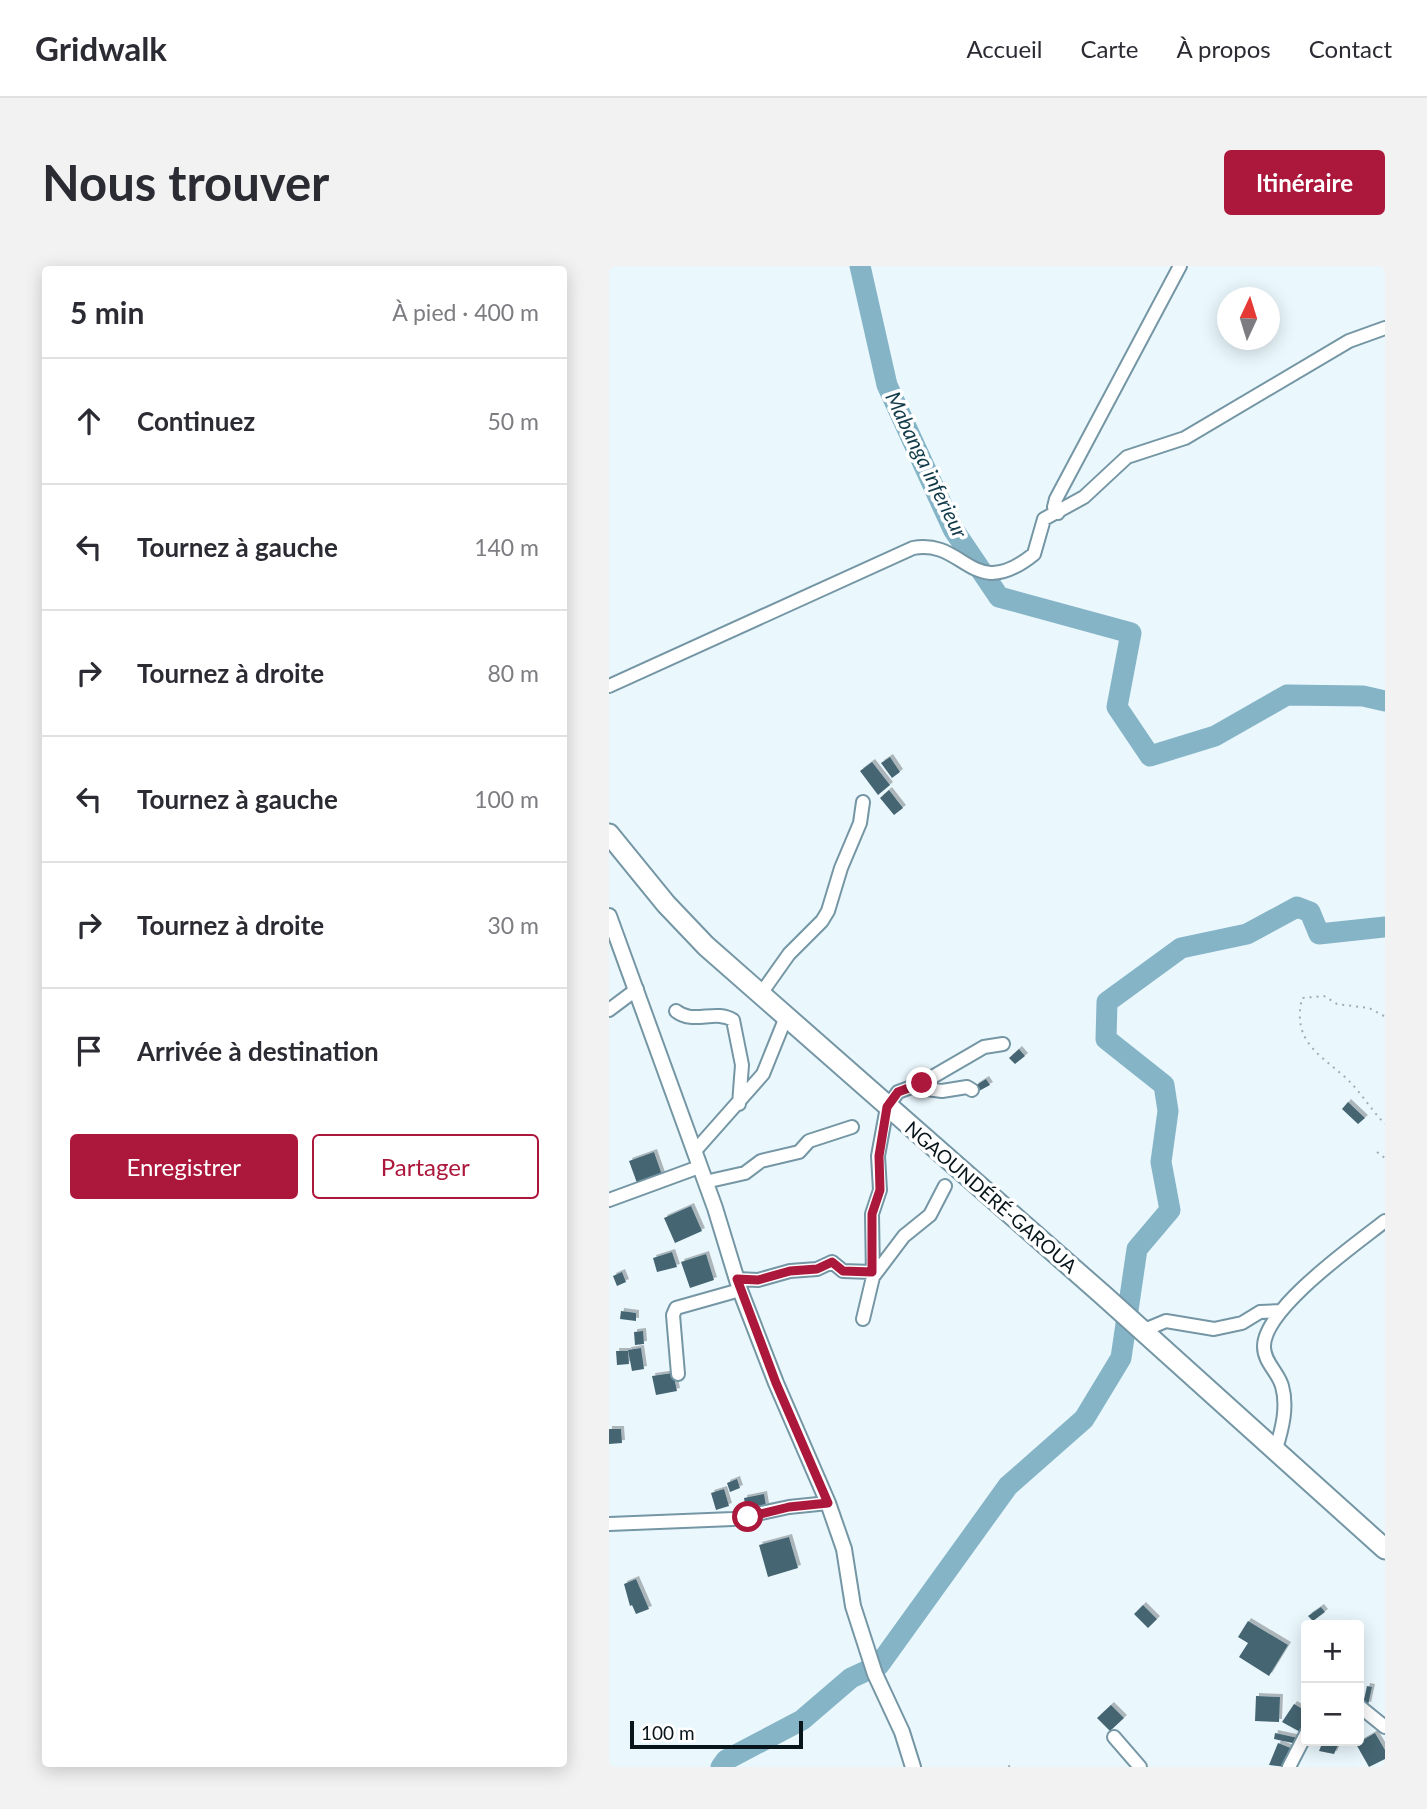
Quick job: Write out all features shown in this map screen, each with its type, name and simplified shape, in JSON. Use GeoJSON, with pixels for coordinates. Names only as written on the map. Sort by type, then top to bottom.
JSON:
{"type":"FeatureCollection","features":[{"type":"Feature","properties":{"kind":"highway","name":"NGAOUNDÉRÉ-GAROUA"},"geometry":{"type":"LineString","coordinates":[[609,834],[685,925],[760,995],[1103,1295],[1385,1549]]}},
{"type":"Feature","properties":{"kind":"street"},"geometry":{"type":"LineString","coordinates":[[1058,513],[1054,507],[1056,499],[1180,266]]}},
{"type":"Feature","properties":{"kind":"street"},"geometry":{"type":"LineString","coordinates":[[609,687],[913,548],[938,550],[977,572],[991,575],[1034,554],[1041,523],[1099,485],[1116,464],[1127,457],[1185,438],[1349,341],[1385,328]]}},
{"type":"Feature","properties":{"kind":"street"},"geometry":{"type":"LineString","coordinates":[[760,995],[789,954],[828,911],[841,868],[860,823],[863,802]]}},
{"type":"Feature","properties":{"kind":"street"},"geometry":{"type":"LineString","coordinates":[[609,916],[705,1182],[739,1285],[776,1383],[828,1503],[843,1549],[853,1606],[873,1669],[902,1731],[913,1767]]}},
{"type":"Feature","properties":{"kind":"street"},"geometry":{"type":"LineString","coordinates":[[609,1010],[637,989]]}},
{"type":"Feature","properties":{"kind":"street"},"geometry":{"type":"LineString","coordinates":[[676,1011],[681,1016],[699,1018],[725,1015],[733,1020],[742,1065],[739,1105]]}},
{"type":"Feature","properties":{"kind":"street"},"geometry":{"type":"LineString","coordinates":[[694,1152],[739,1105],[763,1074],[786,1017]]}},
{"type":"Feature","properties":{"kind":"street"},"geometry":{"type":"LineString","coordinates":[[863,1319],[872,1274],[872,1214],[880,1190],[879,1156],[887,1107],[898,1092],[984,1047],[1003,1044]]}},
{"type":"Feature","properties":{"kind":"street"},"geometry":{"type":"LineString","coordinates":[[912,1087],[942,1091],[967,1087],[972,1090]]}},
{"type":"Feature","properties":{"kind":"street"},"geometry":{"type":"LineString","coordinates":[[705,1182],[745,1173],[761,1161],[799,1152],[809,1141],[852,1127]]}},
{"type":"Feature","properties":{"kind":"street"},"geometry":{"type":"LineString","coordinates":[[609,1200],[699,1167]]}},
{"type":"Feature","properties":{"kind":"street"},"geometry":{"type":"LineString","coordinates":[[872,1274],[904,1236],[930,1215],[946,1186]]}},
{"type":"Feature","properties":{"kind":"street"},"geometry":{"type":"LineString","coordinates":[[1276,1449],[1283,1425],[1283,1394],[1264,1347],[1267,1333],[1280,1311],[1385,1221]]}},
{"type":"Feature","properties":{"kind":"street"},"geometry":{"type":"LineString","coordinates":[[678,1374],[673,1315],[676,1308],[739,1285],[790,1271],[817,1269],[832,1262],[843,1271],[872,1274]]}},
{"type":"Feature","properties":{"kind":"street"},"geometry":{"type":"LineString","coordinates":[[1137,1327],[1165,1321],[1215,1329],[1242,1323],[1260,1312],[1280,1311]]}},
{"type":"Feature","properties":{"kind":"street"},"geometry":{"type":"LineString","coordinates":[[609,1524],[733,1519],[789,1507],[828,1503]]}},
{"type":"Feature","properties":{"kind":"street"},"geometry":{"type":"LineString","coordinates":[[1364,1710],[1385,1727]]}},
{"type":"Feature","properties":{"kind":"street"},"geometry":{"type":"LineString","coordinates":[[1114,1737],[1140,1767]]}},
{"type":"Feature","properties":{"kind":"street"},"geometry":{"type":"LineString","coordinates":[[1289,1767],[1301,1744]]}},
{"type":"Feature","properties":{"kind":"path"},"geometry":{"type":"LineString","coordinates":[[1384,1016],[1369,1008],[1337,1004],[1315,996],[1301,998],[1298,1013],[1301,1031],[1315,1053],[1344,1077],[1385,1124]]}},
{"type":"Feature","properties":{"kind":"path"},"geometry":{"type":"LineString","coordinates":[[1377,1152],[1385,1158]]}},
{"type":"Feature","properties":{"kind":"path"},"geometry":{"type":"LineString","coordinates":[[1009,1767],[1010,1760]]}},
{"type":"Feature","properties":{"kind":"building"},"geometry":{"type":"Polygon","coordinates":[[[890,757],[900,772],[892,778],[881,763],[890,757]]]}},
{"type":"Feature","properties":{"kind":"building"},"geometry":{"type":"Polygon","coordinates":[[[872,762],[890,785],[878,795],[860,771],[872,762]]]}},
{"type":"Feature","properties":{"kind":"building"},"geometry":{"type":"Polygon","coordinates":[[[889,790],[903,808],[894,815],[880,798],[889,790]]]}},
{"type":"Feature","properties":{"kind":"building"},"geometry":{"type":"Polygon","coordinates":[[[1019,1049],[1025,1056],[1015,1064],[1009,1058],[1019,1049]]]}},
{"type":"Feature","properties":{"kind":"building"},"geometry":{"type":"Polygon","coordinates":[[[986,1079],[990,1085],[979,1091],[975,1086],[986,1079]]]}},
{"type":"Feature","properties":{"kind":"building"},"geometry":{"type":"Polygon","coordinates":[[[1348,1102],[1365,1118],[1358,1124],[1342,1109],[1348,1102]]]}},
{"type":"Feature","properties":{"kind":"building"},"geometry":{"type":"Polygon","coordinates":[[[654,1152],[662,1175],[637,1183],[629,1161],[654,1152]]]}},
{"type":"Feature","properties":{"kind":"building"},"geometry":{"type":"Polygon","coordinates":[[[691,1206],[702,1231],[675,1243],[664,1218],[691,1206]]]}},
{"type":"Feature","properties":{"kind":"building"},"geometry":{"type":"Polygon","coordinates":[[[672,1252],[677,1267],[657,1272],[653,1258],[672,1252]]]}},
{"type":"Feature","properties":{"kind":"building"},"geometry":{"type":"Polygon","coordinates":[[[706,1254],[714,1280],[690,1288],[681,1262],[706,1254]]]}},
{"type":"Feature","properties":{"kind":"building"},"geometry":{"type":"Polygon","coordinates":[[[622,1272],[626,1282],[617,1286],[613,1276],[622,1272]]]}},
{"type":"Feature","properties":{"kind":"building"},"geometry":{"type":"Polygon","coordinates":[[[621,1311],[636,1313],[636,1321],[620,1319],[621,1311]]]}},
{"type":"Feature","properties":{"kind":"building"},"geometry":{"type":"Polygon","coordinates":[[[643,1331],[644,1344],[635,1345],[634,1332],[643,1331]]]}},
{"type":"Feature","properties":{"kind":"building"},"geometry":{"type":"Polygon","coordinates":[[[641,1348],[644,1369],[632,1371],[628,1350],[641,1348]]]}},
{"type":"Feature","properties":{"kind":"building"},"geometry":{"type":"Polygon","coordinates":[[[616,1351],[628,1351],[629,1364],[617,1365],[616,1351]]]}},
{"type":"Feature","properties":{"kind":"building"},"geometry":{"type":"Polygon","coordinates":[[[673,1373],[677,1391],[656,1395],[652,1376],[673,1373]]]}},
{"type":"Feature","properties":{"kind":"building"},"geometry":{"type":"Polygon","coordinates":[[[609,1429],[621,1429],[622,1443],[609,1444],[609,1429]]]}},
{"type":"Feature","properties":{"kind":"building"},"geometry":{"type":"Polygon","coordinates":[[[737,1479],[740,1488],[730,1492],[727,1483],[737,1479]]]}},
{"type":"Feature","properties":{"kind":"building"},"geometry":{"type":"Polygon","coordinates":[[[724,1489],[729,1506],[716,1510],[711,1493],[724,1489]]]}},
{"type":"Feature","properties":{"kind":"building"},"geometry":{"type":"Polygon","coordinates":[[[764,1494],[766,1506],[746,1510],[744,1498],[764,1494]]]}},
{"type":"Feature","properties":{"kind":"building"},"geometry":{"type":"Polygon","coordinates":[[[789,1537],[798,1568],[768,1577],[759,1545],[789,1537]]]}},
{"type":"Feature","properties":{"kind":"building"},"geometry":{"type":"Polygon","coordinates":[[[636,1579],[649,1609],[636,1614],[632,1605],[630,1606],[624,1584],[636,1579]]]}},
{"type":"Feature","properties":{"kind":"building"},"geometry":{"type":"Polygon","coordinates":[[[1143,1605],[1157,1619],[1148,1628],[1134,1614],[1143,1605]]]}},
{"type":"Feature","properties":{"kind":"building"},"geometry":{"type":"Polygon","coordinates":[[[1321,1607],[1325,1612],[1314,1620],[1308,1616],[1321,1607]]]}},
{"type":"Feature","properties":{"kind":"building"},"geometry":{"type":"Polygon","coordinates":[[[1248,1621],[1288,1645],[1269,1676],[1239,1657],[1248,1643],[1238,1637],[1248,1621]]]}},
{"type":"Feature","properties":{"kind":"building"},"geometry":{"type":"Polygon","coordinates":[[[1367,1686],[1372,1687],[1368,1705],[1364,1704],[1367,1686]]]}},
{"type":"Feature","properties":{"kind":"building"},"geometry":{"type":"Polygon","coordinates":[[[1256,1696],[1280,1697],[1279,1722],[1255,1721],[1256,1696]]]}},
{"type":"Feature","properties":{"kind":"building"},"geometry":{"type":"Polygon","coordinates":[[[1294,1704],[1301,1708],[1301,1732],[1282,1722],[1294,1704]]]}},
{"type":"Feature","properties":{"kind":"building"},"geometry":{"type":"Polygon","coordinates":[[[1111,1705],[1124,1718],[1110,1731],[1097,1718],[1111,1705]]]}},
{"type":"Feature","properties":{"kind":"building"},"geometry":{"type":"Polygon","coordinates":[[[1275,1733],[1298,1738],[1297,1744],[1274,1739],[1275,1733]]]}},
{"type":"Feature","properties":{"kind":"building"},"geometry":{"type":"Polygon","coordinates":[[[1375,1733],[1385,1750],[1385,1759],[1369,1767],[1357,1746],[1364,1746],[1364,1739],[1375,1733]]]}},
{"type":"Feature","properties":{"kind":"building"},"geometry":{"type":"Polygon","coordinates":[[[1278,1743],[1293,1749],[1286,1767],[1269,1765],[1278,1743]]]}},
{"type":"Feature","properties":{"kind":"building"},"geometry":{"type":"Polygon","coordinates":[[[1321,1746],[1338,1746],[1334,1754],[1319,1751],[1321,1746]]]}},
{"type":"Feature","properties":{"kind":"waterway","name":"Mabanga inferieur"},"geometry":{"type":"LineString","coordinates":[[860,266],[887,385],[953,529],[999,597],[1131,633],[1117,707],[1150,756],[1215,736],[1287,695],[1363,696],[1385,701]]}},
{"type":"Feature","properties":{"kind":"waterway"},"geometry":{"type":"LineString","coordinates":[[721,1767],[726,1760],[802,1720],[851,1678],[879,1665],[1008,1486],[1084,1419],[1121,1358],[1137,1249],[1170,1210],[1161,1162],[1168,1111],[1164,1085],[1106,1039],[1107,1002],[1181,948],[1247,934],[1297,907],[1310,912],[1319,934],[1385,927]]}},
{"type":"Feature","properties":{"kind":"route"},"geometry":{"type":"LineString","coordinates":[[748,1517],[789,1507],[828,1503],[776,1383],[737,1279],[770,1278],[790,1271],[817,1269],[832,1262],[843,1271],[872,1272],[872,1214],[880,1190],[879,1156],[887,1107],[898,1092],[922,1083]]}}]}
